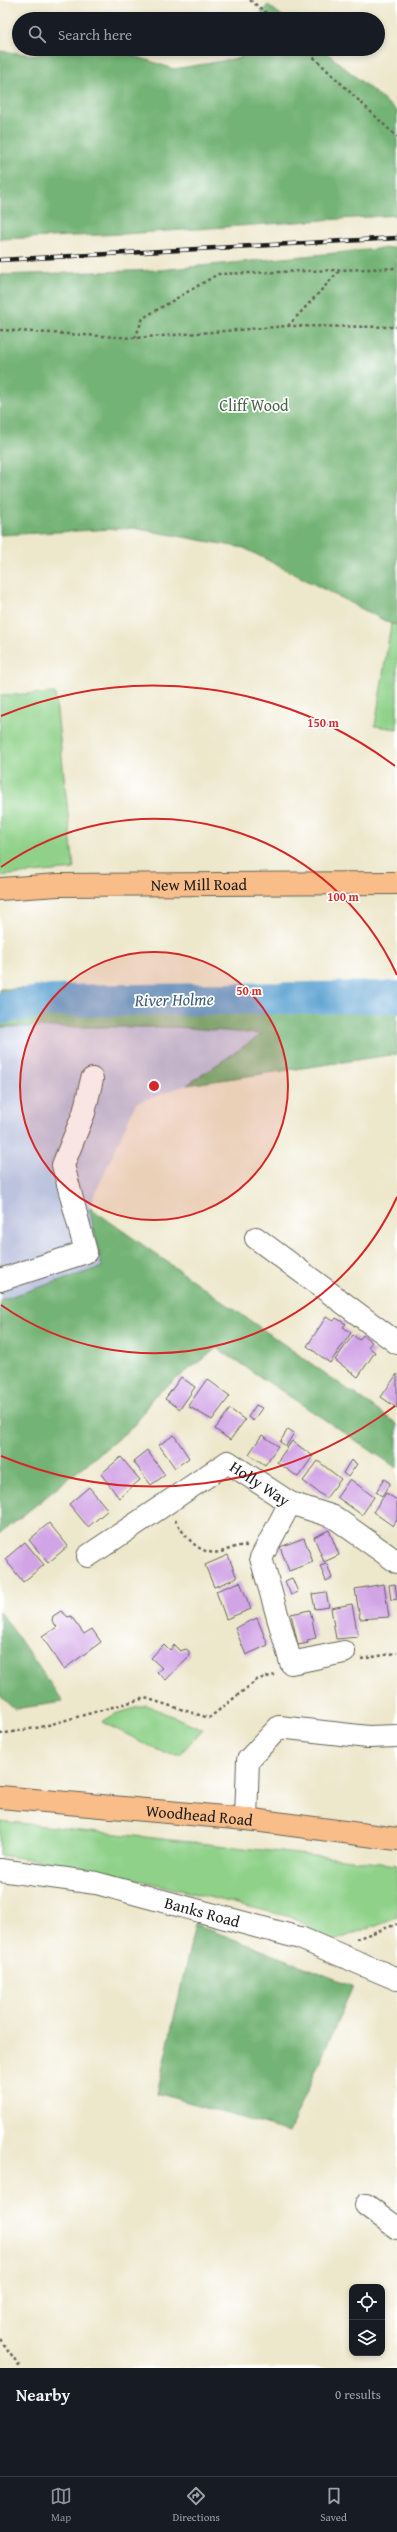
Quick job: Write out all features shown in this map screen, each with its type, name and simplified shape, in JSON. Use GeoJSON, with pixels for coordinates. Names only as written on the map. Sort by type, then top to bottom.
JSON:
{"type":"FeatureCollection","features":[{"type":"Feature","properties":{"kind":"main road","name":"New Mill Road"},"geometry":{"type":"LineString","coordinates":[[0,889],[58,885],[397,883]]}},
{"type":"Feature","properties":{"kind":"main road","name":"Woodhead Road"},"geometry":{"type":"LineString","coordinates":[[0,1797],[246,1819],[397,1839]]}},
{"type":"Feature","properties":{"kind":"street"},"geometry":{"type":"LineString","coordinates":[[0,1280],[86,1252],[62,1165],[84,1113],[92,1079]]}},
{"type":"Feature","properties":{"kind":"street"},"geometry":{"type":"LineString","coordinates":[[256,1238],[397,1343]]}},
{"type":"Feature","properties":{"kind":"street","name":"Holly Way"},"geometry":{"type":"LineString","coordinates":[[88,1556],[228,1462],[290,1503],[334,1517],[397,1562]]}},
{"type":"Feature","properties":{"kind":"street"},"geometry":{"type":"LineString","coordinates":[[290,1503],[261,1558],[291,1663],[344,1652]]}},
{"type":"Feature","properties":{"kind":"street"},"geometry":{"type":"LineString","coordinates":[[246,1819],[248,1760],[279,1727],[368,1737],[397,1736]]}},
{"type":"Feature","properties":{"kind":"street","name":"Banks Road"},"geometry":{"type":"LineString","coordinates":[[0,1870],[96,1883],[300,1938],[397,1979]]}},
{"type":"Feature","properties":{"kind":"street"},"geometry":{"type":"LineString","coordinates":[[366,2205],[397,2228]]}},
{"type":"Feature","properties":{"kind":"path"},"geometry":{"type":"LineString","coordinates":[[250,0],[265,12]]}},
{"type":"Feature","properties":{"kind":"path"},"geometry":{"type":"LineString","coordinates":[[312,56],[397,137]]}},
{"type":"Feature","properties":{"kind":"path"},"geometry":{"type":"LineString","coordinates":[[135,338],[143,318],[218,274],[397,268]]}},
{"type":"Feature","properties":{"kind":"path"},"geometry":{"type":"LineString","coordinates":[[288,326],[340,270]]}},
{"type":"Feature","properties":{"kind":"path"},"geometry":{"type":"LineString","coordinates":[[0,330],[135,338],[288,326],[397,327]]}},
{"type":"Feature","properties":{"kind":"path"},"geometry":{"type":"LineString","coordinates":[[166,1504],[188,1541],[206,1551],[218,1553],[242,1545],[252,1547],[261,1558]]}},
{"type":"Feature","properties":{"kind":"path"},"geometry":{"type":"LineString","coordinates":[[0,1734],[41,1727],[145,1698],[209,1718]]}},
{"type":"Feature","properties":{"kind":"path"},"geometry":{"type":"LineString","coordinates":[[341,1955],[355,1940],[397,1924]]}},
{"type":"Feature","properties":{"kind":"path"},"geometry":{"type":"LineString","coordinates":[[0,2339],[21,2368]]}},
{"type":"Feature","properties":{"kind":"shaded area"},"geometry":{"type":"Polygon","coordinates":[[[0,1027],[177,1027],[263,1034],[187,1085],[136,1103],[89,1207],[102,1267],[0,1300],[0,1027]]]}},
{"type":"Feature","properties":{"kind":"green space"},"geometry":{"type":"Polygon","coordinates":[[[268,5],[277,12],[262,12],[268,5]]]}},
{"type":"Feature","properties":{"kind":"green space"},"geometry":{"type":"Polygon","coordinates":[[[0,51],[12,52],[12,56],[135,56],[174,69],[240,58],[241,56],[330,56],[397,111],[397,215],[124,234],[0,239],[0,51]]]}},
{"type":"Feature","properties":{"kind":"green space","name":"Cliff Wood"},"geometry":{"type":"Polygon","coordinates":[[[397,247],[397,624],[391,624],[244,548],[133,528],[0,535],[0,275],[159,270],[397,247]]]}},
{"type":"Feature","properties":{"kind":"green space"},"geometry":{"type":"Polygon","coordinates":[[[391,624],[397,624],[397,729],[375,726],[391,624]]]}},
{"type":"Feature","properties":{"kind":"green space"},"geometry":{"type":"Polygon","coordinates":[[[55,693],[74,869],[0,876],[0,695],[55,693]]]}},
{"type":"Feature","properties":{"kind":"green space"},"geometry":{"type":"Polygon","coordinates":[[[397,987],[397,1054],[187,1085],[262,1034],[177,1027],[0,1027],[0,989],[397,987]]]}},
{"type":"Feature","properties":{"kind":"green space"},"geometry":{"type":"Polygon","coordinates":[[[89,1207],[397,1424],[397,1468],[217,1348],[153,1397],[135,1425],[0,1534],[0,1300],[102,1267],[89,1207]]]}},
{"type":"Feature","properties":{"kind":"green space"},"geometry":{"type":"Polygon","coordinates":[[[0,1611],[63,1702],[14,1709],[0,1696],[0,1611]]]}},
{"type":"Feature","properties":{"kind":"green space"},"geometry":{"type":"Polygon","coordinates":[[[146,1705],[203,1729],[180,1754],[164,1753],[102,1722],[115,1714],[146,1705]]]}},
{"type":"Feature","properties":{"kind":"green space"},"geometry":{"type":"Polygon","coordinates":[[[0,1821],[397,1865],[397,1917],[331,1942],[295,1918],[94,1869],[0,1855],[0,1821]]]}},
{"type":"Feature","properties":{"kind":"green space"},"geometry":{"type":"Polygon","coordinates":[[[195,1924],[353,1986],[289,2132],[157,2093],[195,1924]]]}},
{"type":"Feature","properties":{"kind":"building"},"geometry":{"type":"Polygon","coordinates":[[[326,1317],[334,1321],[336,1318],[346,1324],[343,1327],[351,1333],[330,1363],[307,1346],[326,1317]]]}},
{"type":"Feature","properties":{"kind":"building"},"geometry":{"type":"Polygon","coordinates":[[[353,1335],[359,1340],[363,1335],[372,1342],[368,1347],[375,1352],[358,1377],[335,1360],[353,1335]]]}},
{"type":"Feature","properties":{"kind":"building"},"geometry":{"type":"Polygon","coordinates":[[[397,1374],[397,1408],[381,1397],[397,1374]]]}},
{"type":"Feature","properties":{"kind":"building"},"geometry":{"type":"Polygon","coordinates":[[[181,1377],[195,1387],[180,1409],[165,1399],[181,1377]]]}},
{"type":"Feature","properties":{"kind":"building"},"geometry":{"type":"Polygon","coordinates":[[[207,1379],[230,1396],[212,1420],[188,1406],[207,1379]]]}},
{"type":"Feature","properties":{"kind":"building"},"geometry":{"type":"Polygon","coordinates":[[[256,1405],[262,1408],[253,1421],[248,1417],[256,1405]]]}},
{"type":"Feature","properties":{"kind":"building"},"geometry":{"type":"Polygon","coordinates":[[[230,1409],[245,1420],[230,1440],[215,1429],[230,1409]]]}},
{"type":"Feature","properties":{"kind":"building"},"geometry":{"type":"Polygon","coordinates":[[[288,1429],[294,1433],[286,1446],[280,1442],[288,1429]]]}},
{"type":"Feature","properties":{"kind":"building"},"geometry":{"type":"Polygon","coordinates":[[[174,1435],[189,1458],[175,1468],[159,1445],[174,1435]]]}},
{"type":"Feature","properties":{"kind":"building"},"geometry":{"type":"Polygon","coordinates":[[[262,1435],[278,1446],[265,1465],[249,1454],[262,1435]]]}},
{"type":"Feature","properties":{"kind":"building"},"geometry":{"type":"Polygon","coordinates":[[[292,1441],[313,1456],[298,1477],[277,1462],[292,1441]]]}},
{"type":"Feature","properties":{"kind":"building"},"geometry":{"type":"Polygon","coordinates":[[[147,1450],[165,1475],[151,1485],[133,1461],[147,1450]]]}},
{"type":"Feature","properties":{"kind":"building"},"geometry":{"type":"Polygon","coordinates":[[[121,1457],[140,1480],[119,1498],[101,1474],[121,1457]]]}},
{"type":"Feature","properties":{"kind":"building"},"geometry":{"type":"Polygon","coordinates":[[[351,1460],[357,1464],[348,1477],[343,1473],[351,1460]]]}},
{"type":"Feature","properties":{"kind":"building"},"geometry":{"type":"Polygon","coordinates":[[[318,1461],[341,1479],[326,1498],[303,1481],[318,1461]]]}},
{"type":"Feature","properties":{"kind":"building"},"geometry":{"type":"Polygon","coordinates":[[[350,1479],[374,1497],[362,1515],[337,1497],[350,1479]]]}},
{"type":"Feature","properties":{"kind":"building"},"geometry":{"type":"Polygon","coordinates":[[[384,1479],[390,1483],[382,1496],[376,1492],[384,1479]]]}},
{"type":"Feature","properties":{"kind":"building"},"geometry":{"type":"Polygon","coordinates":[[[89,1487],[108,1510],[88,1527],[69,1504],[89,1487]]]}},
{"type":"Feature","properties":{"kind":"building"},"geometry":{"type":"Polygon","coordinates":[[[386,1493],[397,1500],[397,1520],[393,1526],[373,1512],[386,1493]]]}},
{"type":"Feature","properties":{"kind":"building"},"geometry":{"type":"Polygon","coordinates":[[[49,1523],[68,1546],[48,1563],[29,1540],[49,1523]]]}},
{"type":"Feature","properties":{"kind":"building"},"geometry":{"type":"Polygon","coordinates":[[[329,1530],[339,1555],[324,1562],[314,1537],[329,1530]]]}},
{"type":"Feature","properties":{"kind":"building"},"geometry":{"type":"Polygon","coordinates":[[[304,1538],[313,1562],[289,1571],[280,1547],[304,1538]]]}},
{"type":"Feature","properties":{"kind":"building"},"geometry":{"type":"Polygon","coordinates":[[[25,1542],[44,1565],[23,1582],[5,1559],[25,1542]]]}},
{"type":"Feature","properties":{"kind":"building"},"geometry":{"type":"Polygon","coordinates":[[[228,1555],[237,1578],[214,1587],[205,1565],[228,1555]]]}},
{"type":"Feature","properties":{"kind":"building"},"geometry":{"type":"Polygon","coordinates":[[[327,1564],[332,1578],[326,1581],[320,1566],[327,1564]]]}},
{"type":"Feature","properties":{"kind":"building"},"geometry":{"type":"Polygon","coordinates":[[[292,1578],[298,1592],[291,1595],[285,1581],[292,1578]]]}},
{"type":"Feature","properties":{"kind":"building"},"geometry":{"type":"Polygon","coordinates":[[[240,1582],[251,1609],[226,1619],[216,1591],[240,1582]]]}},
{"type":"Feature","properties":{"kind":"building"},"geometry":{"type":"Polygon","coordinates":[[[384,1584],[389,1617],[360,1619],[355,1589],[384,1584]]]}},
{"type":"Feature","properties":{"kind":"building"},"geometry":{"type":"Polygon","coordinates":[[[395,1584],[397,1599],[391,1600],[389,1585],[395,1584]]]}},
{"type":"Feature","properties":{"kind":"building"},"geometry":{"type":"Polygon","coordinates":[[[326,1592],[329,1607],[315,1609],[312,1594],[326,1592]]]}},
{"type":"Feature","properties":{"kind":"building"},"geometry":{"type":"Polygon","coordinates":[[[352,1604],[358,1637],[336,1639],[331,1608],[352,1604]]]}},
{"type":"Feature","properties":{"kind":"building"},"geometry":{"type":"Polygon","coordinates":[[[310,1610],[316,1638],[307,1640],[308,1643],[298,1645],[291,1614],[310,1610]]]}},
{"type":"Feature","properties":{"kind":"building"},"geometry":{"type":"Polygon","coordinates":[[[61,1611],[68,1617],[71,1616],[84,1634],[92,1629],[101,1642],[64,1669],[42,1637],[57,1627],[52,1621],[53,1616],[61,1611]]]}},
{"type":"Feature","properties":{"kind":"building"},"geometry":{"type":"Polygon","coordinates":[[[257,1618],[268,1645],[246,1655],[235,1628],[257,1618]]]}},
{"type":"Feature","properties":{"kind":"building"},"geometry":{"type":"Polygon","coordinates":[[[164,1644],[170,1650],[174,1645],[180,1651],[186,1649],[189,1651],[189,1656],[166,1680],[157,1672],[162,1668],[151,1658],[164,1644]]]}},
{"type":"Feature","properties":{"kind":"waterway","name":"River Holme"},"geometry":{"type":"LineString","coordinates":[[0,1008],[44,1001],[397,997]]}},
{"type":"Feature","properties":{"kind":"railway"},"geometry":{"type":"LineString","coordinates":[[0,260],[397,238]]}}]}
